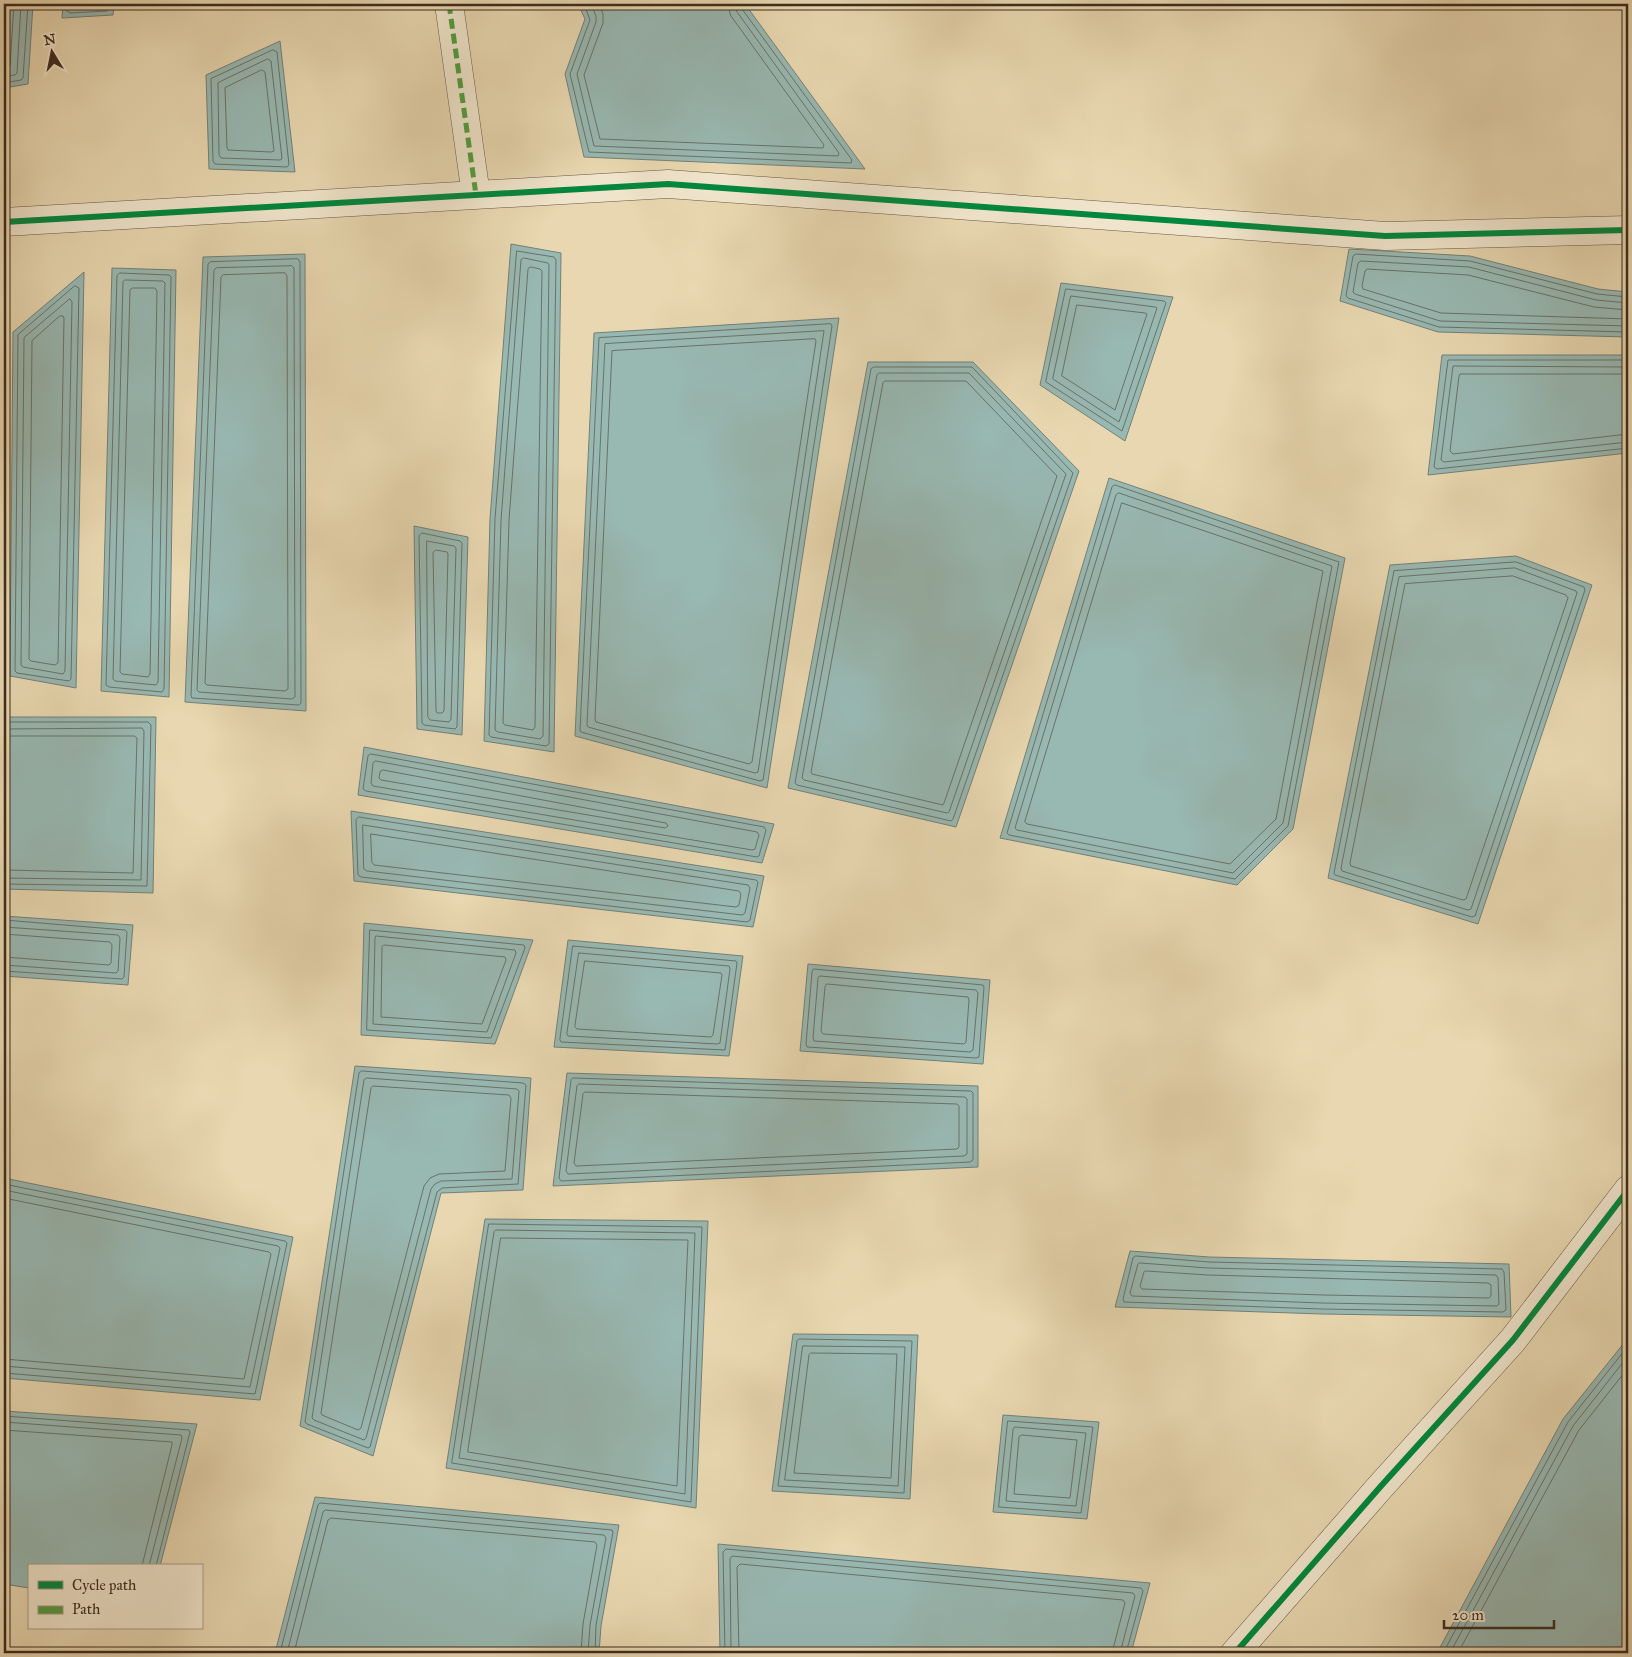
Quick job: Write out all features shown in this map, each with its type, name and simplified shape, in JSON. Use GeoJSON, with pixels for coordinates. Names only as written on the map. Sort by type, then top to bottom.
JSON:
{"type":"FeatureCollection","features":[{"type":"Feature","properties":{"kind":"street"},"geometry":{"type":"LineString","coordinates":[[449,4],[476,195]]}},
{"type":"Feature","properties":{"kind":"street"},"geometry":{"type":"LineString","coordinates":[[4,222],[668,184],[1385,236],[1628,230]]}},
{"type":"Feature","properties":{"kind":"street"},"geometry":{"type":"LineString","coordinates":[[1235,1653],[1512,1340],[1628,1190]]}},
{"type":"Feature","properties":{"kind":"water"},"geometry":{"type":"Polygon","coordinates":[[[4,4],[33,4],[28,84],[4,88],[4,4]]]}},
{"type":"Feature","properties":{"kind":"water"},"geometry":{"type":"Polygon","coordinates":[[[63,4],[114,4],[113,15],[62,18],[63,4]]]}},
{"type":"Feature","properties":{"kind":"water"},"geometry":{"type":"Polygon","coordinates":[[[578,4],[745,4],[865,169],[584,157],[565,74],[585,19],[578,4]]]}},
{"type":"Feature","properties":{"kind":"water"},"geometry":{"type":"Polygon","coordinates":[[[280,41],[295,172],[209,169],[206,75],[280,41]]]}},
{"type":"Feature","properties":{"kind":"water"},"geometry":{"type":"Polygon","coordinates":[[[511,244],[561,253],[554,752],[484,741],[490,519],[511,244]]]}},
{"type":"Feature","properties":{"kind":"water"},"geometry":{"type":"Polygon","coordinates":[[[1349,249],[1470,256],[1598,289],[1628,292],[1628,337],[1438,332],[1340,301],[1349,249]]]}},
{"type":"Feature","properties":{"kind":"water"},"geometry":{"type":"Polygon","coordinates":[[[305,254],[306,711],[185,702],[203,257],[305,254]]]}},
{"type":"Feature","properties":{"kind":"water"},"geometry":{"type":"Polygon","coordinates":[[[112,268],[176,270],[169,697],[101,691],[112,268]]]}},
{"type":"Feature","properties":{"kind":"water"},"geometry":{"type":"Polygon","coordinates":[[[84,272],[76,688],[10,676],[13,332],[84,272]]]}},
{"type":"Feature","properties":{"kind":"water"},"geometry":{"type":"Polygon","coordinates":[[[1061,283],[1173,297],[1125,441],[1040,385],[1061,283]]]}},
{"type":"Feature","properties":{"kind":"water"},"geometry":{"type":"Polygon","coordinates":[[[839,318],[767,788],[575,736],[594,333],[839,318]]]}},
{"type":"Feature","properties":{"kind":"water"},"geometry":{"type":"Polygon","coordinates":[[[1442,355],[1628,355],[1628,453],[1428,475],[1442,355]]]}},
{"type":"Feature","properties":{"kind":"water"},"geometry":{"type":"Polygon","coordinates":[[[868,362],[973,362],[1079,471],[956,827],[788,788],[868,362]]]}},
{"type":"Feature","properties":{"kind":"water"},"geometry":{"type":"Polygon","coordinates":[[[1109,478],[1345,558],[1293,829],[1237,885],[1000,838],[1109,478]]]}},
{"type":"Feature","properties":{"kind":"water"},"geometry":{"type":"Polygon","coordinates":[[[414,526],[468,537],[462,735],[417,729],[414,526]]]}},
{"type":"Feature","properties":{"kind":"water"},"geometry":{"type":"Polygon","coordinates":[[[1516,556],[1592,585],[1478,924],[1328,878],[1390,565],[1516,556]]]}},
{"type":"Feature","properties":{"kind":"water"},"geometry":{"type":"Polygon","coordinates":[[[4,717],[156,717],[153,893],[4,889],[4,717]]]}},
{"type":"Feature","properties":{"kind":"water"},"geometry":{"type":"Polygon","coordinates":[[[364,747],[774,824],[762,863],[358,795],[364,747]]]}},
{"type":"Feature","properties":{"kind":"water"},"geometry":{"type":"Polygon","coordinates":[[[351,811],[764,876],[753,927],[354,881],[351,811]]]}},
{"type":"Feature","properties":{"kind":"water"},"geometry":{"type":"Polygon","coordinates":[[[4,916],[133,925],[128,985],[4,976],[4,916]]]}},
{"type":"Feature","properties":{"kind":"water"},"geometry":{"type":"Polygon","coordinates":[[[364,923],[533,940],[495,1044],[361,1035],[364,923]]]}},
{"type":"Feature","properties":{"kind":"water"},"geometry":{"type":"Polygon","coordinates":[[[568,940],[743,956],[729,1056],[554,1047],[568,940]]]}},
{"type":"Feature","properties":{"kind":"water"},"geometry":{"type":"Polygon","coordinates":[[[808,964],[990,980],[983,1064],[800,1051],[808,964]]]}},
{"type":"Feature","properties":{"kind":"water"},"geometry":{"type":"Polygon","coordinates":[[[355,1066],[531,1078],[523,1190],[441,1193],[373,1456],[300,1426],[355,1066]]]}},
{"type":"Feature","properties":{"kind":"water"},"geometry":{"type":"Polygon","coordinates":[[[567,1073],[978,1086],[978,1167],[553,1186],[567,1073]]]}},
{"type":"Feature","properties":{"kind":"water"},"geometry":{"type":"Polygon","coordinates":[[[4,1178],[293,1237],[260,1400],[4,1378],[4,1178]]]}},
{"type":"Feature","properties":{"kind":"water"},"geometry":{"type":"Polygon","coordinates":[[[485,1219],[708,1221],[696,1508],[446,1468],[485,1219]]]}},
{"type":"Feature","properties":{"kind":"water"},"geometry":{"type":"Polygon","coordinates":[[[1130,1251],[1209,1257],[1509,1264],[1511,1317],[1322,1314],[1115,1307],[1130,1251]]]}},
{"type":"Feature","properties":{"kind":"water"},"geometry":{"type":"Polygon","coordinates":[[[793,1334],[918,1335],[910,1499],[772,1491],[793,1334]]]}},
{"type":"Feature","properties":{"kind":"water"},"geometry":{"type":"Polygon","coordinates":[[[1628,1338],[1628,1653],[1437,1653],[1563,1419],[1628,1338]]]}},
{"type":"Feature","properties":{"kind":"water"},"geometry":{"type":"Polygon","coordinates":[[[4,1411],[197,1424],[161,1564],[28,1564],[28,1588],[4,1584],[4,1411]]]}},
{"type":"Feature","properties":{"kind":"water"},"geometry":{"type":"Polygon","coordinates":[[[1003,1415],[1099,1422],[1087,1519],[993,1512],[1003,1415]]]}},
{"type":"Feature","properties":{"kind":"water"},"geometry":{"type":"Polygon","coordinates":[[[315,1497],[619,1525],[601,1626],[599,1653],[275,1653],[315,1497]]]}},
{"type":"Feature","properties":{"kind":"water"},"geometry":{"type":"Polygon","coordinates":[[[718,1544],[1150,1583],[1131,1653],[720,1653],[718,1544]]]}},
{"type":"Feature","properties":{"kind":"marked path"},"geometry":{"type":"LineString","coordinates":[[449,4],[476,195]]}},
{"type":"Feature","properties":{"kind":"cycle path"},"geometry":{"type":"LineString","coordinates":[[4,222],[668,184],[1385,236],[1628,230]]}},
{"type":"Feature","properties":{"kind":"cycle path"},"geometry":{"type":"LineString","coordinates":[[1235,1653],[1381,1486],[1513,1340],[1628,1190]]}}]}
